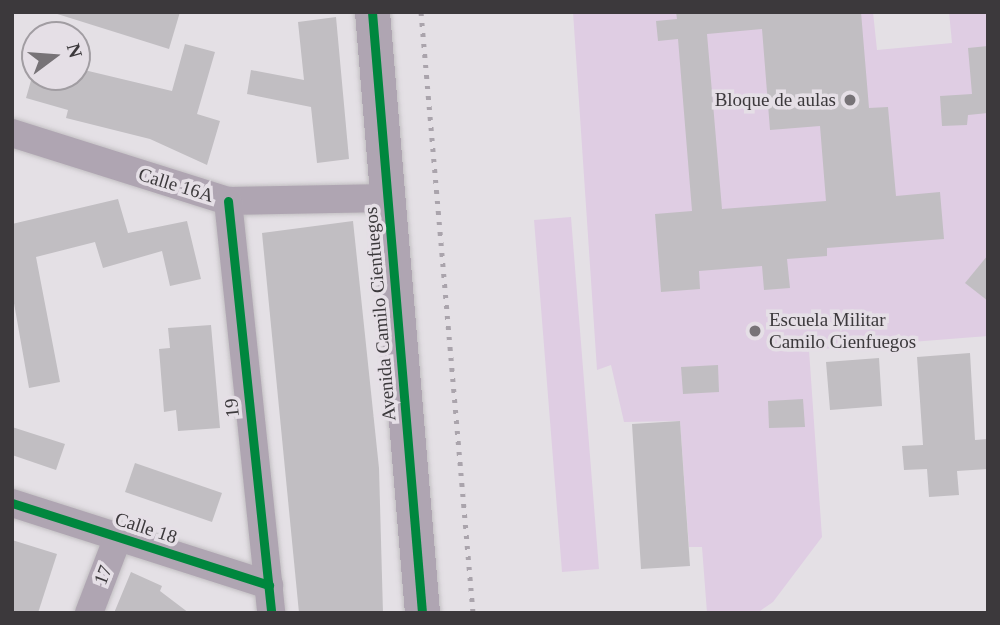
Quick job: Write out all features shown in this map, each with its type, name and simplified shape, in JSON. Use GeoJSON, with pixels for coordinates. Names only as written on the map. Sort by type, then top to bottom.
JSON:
{"type":"FeatureCollection","features":[{"type":"Feature","properties":{"kind":"street","name":"Avenida Camilo Cienfuegos"},"geometry":{"type":"LineString","coordinates":[[372,12],[422,613]]}},
{"type":"Feature","properties":{"kind":"street","name":"Calle 16A"},"geometry":{"type":"LineString","coordinates":[[12,134],[228,201],[387,198]]}},
{"type":"Feature","properties":{"kind":"street","name":"19"},"geometry":{"type":"LineString","coordinates":[[228,201],[270,599]]}},
{"type":"Feature","properties":{"kind":"street","name":"Calle 18"},"geometry":{"type":"LineString","coordinates":[[12,503],[118,537],[270,599]]}},
{"type":"Feature","properties":{"kind":"street","name":"17"},"geometry":{"type":"LineString","coordinates":[[89,613],[118,537]]}},
{"type":"Feature","properties":{"kind":"shaded area","name":"Escuela Militar Camilo Cienfuegos"},"geometry":{"type":"Polygon","coordinates":[[[573,12],[873,12],[877,50],[952,43],[949,12],[988,12],[988,336],[809,350],[822,537],[773,602],[757,613],[707,613],[702,547],[689,547],[680,421],[624,422],[611,365],[597,370],[573,12]]]}},
{"type":"Feature","properties":{"kind":"shaded area"},"geometry":{"type":"Polygon","coordinates":[[[571,217],[599,569],[562,572],[534,220],[571,217]]]}},
{"type":"Feature","properties":{"kind":"building"},"geometry":{"type":"Polygon","coordinates":[[[51,12],[180,12],[169,49],[91,25],[91,21],[80,21],[51,12]]]}},
{"type":"Feature","properties":{"kind":"building"},"geometry":{"type":"Polygon","coordinates":[[[676,12],[861,12],[869,108],[888,107],[896,196],[940,192],[944,239],[827,248],[827,256],[787,259],[790,288],[764,290],[762,266],[699,271],[700,289],[661,292],[655,214],[692,211],[678,39],[658,41],[656,21],[677,19],[676,12]],[[762,29],[707,34],[722,209],[826,201],[820,126],[770,130],[762,29]]]}},
{"type":"Feature","properties":{"kind":"building"},"geometry":{"type":"Polygon","coordinates":[[[336,17],[349,159],[317,163],[311,107],[247,94],[251,70],[304,80],[298,22],[336,17]]]}},
{"type":"Feature","properties":{"kind":"building"},"geometry":{"type":"Polygon","coordinates":[[[185,44],[215,52],[197,114],[220,121],[207,165],[150,139],[66,118],[68,110],[26,98],[28,91],[91,91],[91,72],[172,91],[185,44]]]}},
{"type":"Feature","properties":{"kind":"building"},"geometry":{"type":"Polygon","coordinates":[[[988,46],[988,113],[968,115],[967,125],[942,126],[940,96],[972,94],[968,48],[988,46]]]}},
{"type":"Feature","properties":{"kind":"building"},"geometry":{"type":"Polygon","coordinates":[[[118,199],[128,233],[187,221],[201,279],[170,286],[162,251],[103,268],[95,242],[36,257],[60,382],[29,388],[12,292],[12,224],[118,199]]]}},
{"type":"Feature","properties":{"kind":"building"},"geometry":{"type":"Polygon","coordinates":[[[353,221],[379,468],[383,613],[299,613],[262,233],[353,221]]]}},
{"type":"Feature","properties":{"kind":"building"},"geometry":{"type":"Polygon","coordinates":[[[988,255],[988,301],[965,283],[988,255]]]}},
{"type":"Feature","properties":{"kind":"building"},"geometry":{"type":"Polygon","coordinates":[[[211,325],[220,428],[178,431],[176,410],[164,412],[159,349],[170,348],[168,328],[211,325]]]}},
{"type":"Feature","properties":{"kind":"building"},"geometry":{"type":"Polygon","coordinates":[[[970,353],[975,440],[988,439],[988,469],[957,471],[959,495],[929,497],[927,469],[904,470],[902,446],[923,445],[917,357],[970,353]]]}},
{"type":"Feature","properties":{"kind":"building"},"geometry":{"type":"Polygon","coordinates":[[[879,358],[882,406],[830,410],[826,362],[879,358]]]}},
{"type":"Feature","properties":{"kind":"building"},"geometry":{"type":"Polygon","coordinates":[[[718,365],[719,392],[683,394],[681,367],[718,365]]]}},
{"type":"Feature","properties":{"kind":"building"},"geometry":{"type":"Polygon","coordinates":[[[803,399],[805,427],[769,428],[768,401],[803,399]]]}},
{"type":"Feature","properties":{"kind":"building"},"geometry":{"type":"Polygon","coordinates":[[[680,421],[690,566],[641,569],[632,424],[680,421]]]}},
{"type":"Feature","properties":{"kind":"building"},"geometry":{"type":"Polygon","coordinates":[[[12,427],[65,444],[56,470],[12,455],[12,427]]]}},
{"type":"Feature","properties":{"kind":"building"},"geometry":{"type":"Polygon","coordinates":[[[135,463],[222,493],[212,522],[125,492],[135,463]]]}},
{"type":"Feature","properties":{"kind":"building"},"geometry":{"type":"Polygon","coordinates":[[[12,540],[57,554],[38,613],[12,613],[12,540]]]}},
{"type":"Feature","properties":{"kind":"building"},"geometry":{"type":"Polygon","coordinates":[[[131,572],[162,586],[160,591],[189,613],[114,613],[131,572]]]}},
{"type":"Feature","properties":{"kind":"railway"},"geometry":{"type":"LineString","coordinates":[[421,12],[473,613]]}},
{"type":"Feature","properties":{"kind":"cycle path"},"geometry":{"type":"LineString","coordinates":[[372,12],[422,613]]}},
{"type":"Feature","properties":{"kind":"cycle path"},"geometry":{"type":"LineString","coordinates":[[228,201],[271,613]]}},
{"type":"Feature","properties":{"kind":"cycle path"},"geometry":{"type":"LineString","coordinates":[[12,503],[269,585]]}},
{"type":"Feature","properties":{"kind":"place","name":"Bloque de aulas"},"geometry":{"type":"Point","coordinates":[850,100]}},
{"type":"Feature","properties":{"kind":"place","name":"Escuela Militar Camilo Cienfuegos"},"geometry":{"type":"Point","coordinates":[755,331]}}]}
